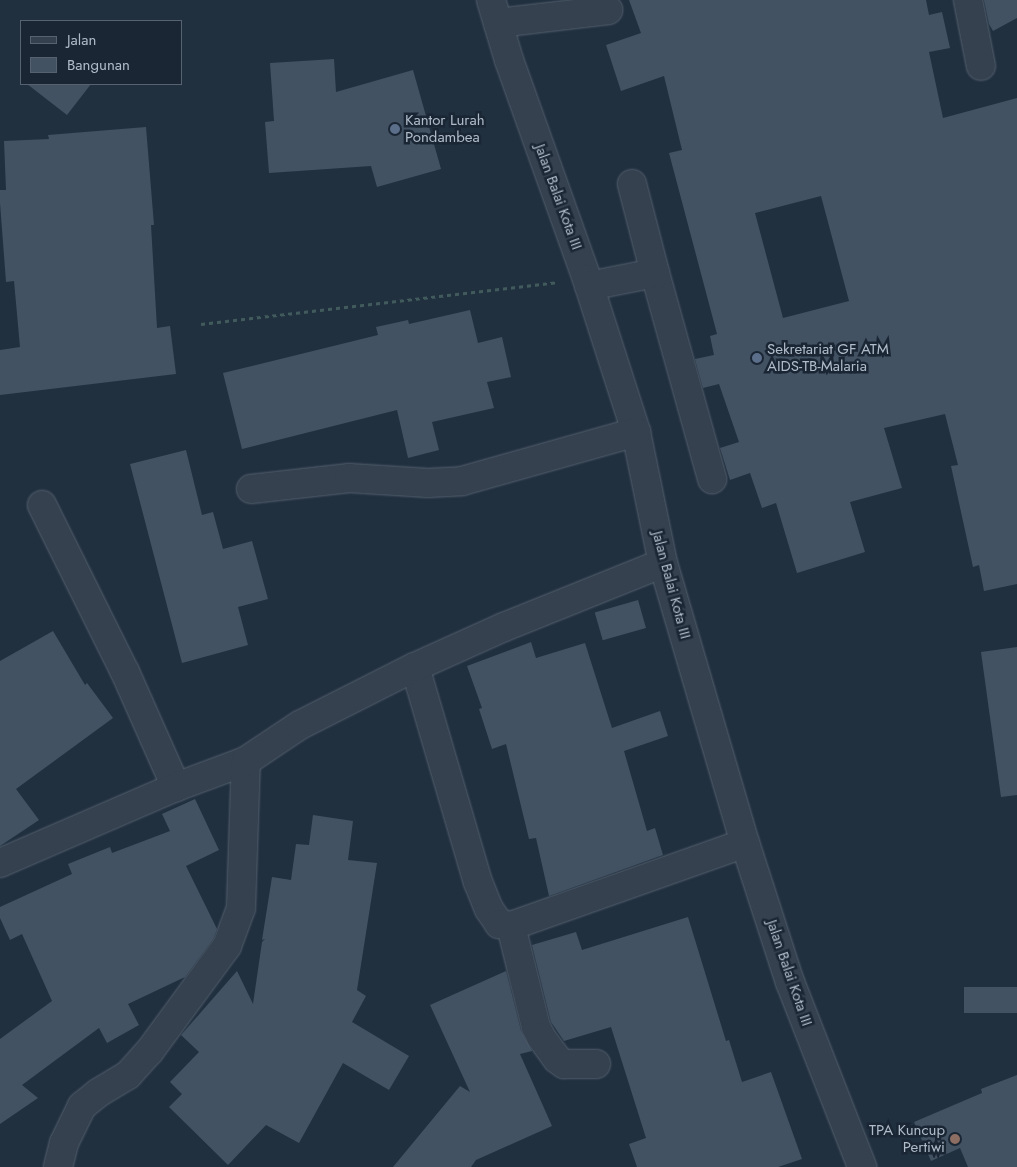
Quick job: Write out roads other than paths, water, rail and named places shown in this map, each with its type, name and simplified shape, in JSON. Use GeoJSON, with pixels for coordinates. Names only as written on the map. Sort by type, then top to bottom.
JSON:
{"type":"FeatureCollection","features":[{"type":"Feature","properties":{"kind":"street"},"geometry":{"type":"LineString","coordinates":[[968,0],[981,66]]}},
{"type":"Feature","properties":{"kind":"street"},"geometry":{"type":"LineString","coordinates":[[494,11],[608,10]]}},
{"type":"Feature","properties":{"kind":"street","name":"Jalan Balai Kota III"},"geometry":{"type":"LineString","coordinates":[[494,11],[588,282],[636,432],[663,564],[745,843],[790,982],[862,1167]]}},
{"type":"Feature","properties":{"kind":"street"},"geometry":{"type":"LineString","coordinates":[[632,184],[712,479]]}},
{"type":"Feature","properties":{"kind":"street"},"geometry":{"type":"LineString","coordinates":[[588,282],[656,273]]}},
{"type":"Feature","properties":{"kind":"street"},"geometry":{"type":"LineString","coordinates":[[251,488],[349,478],[428,483],[462,481],[636,432]]}},
{"type":"Feature","properties":{"kind":"street"},"geometry":{"type":"LineString","coordinates":[[42,505],[125,672],[176,787]]}},
{"type":"Feature","properties":{"kind":"street"},"geometry":{"type":"LineString","coordinates":[[0,863],[176,787],[246,761],[300,725],[415,667],[504,627],[663,564]]}},
{"type":"Feature","properties":{"kind":"street"},"geometry":{"type":"LineString","coordinates":[[415,667],[478,882],[493,917],[500,924],[511,926],[745,843]]}},
{"type":"Feature","properties":{"kind":"street"},"geometry":{"type":"LineString","coordinates":[[58,1167],[64,1143],[82,1106],[98,1093],[128,1074],[149,1052],[227,946],[241,908],[246,761]]}},
{"type":"Feature","properties":{"kind":"street"},"geometry":{"type":"LineString","coordinates":[[511,926],[536,1027],[541,1037],[557,1059],[564,1064],[596,1064]]}},
{"type":"Feature","properties":{"kind":"place","name":"Kantor Lurah Pondambea"},"geometry":{"type":"Point","coordinates":[395,129]}},
{"type":"Feature","properties":{"kind":"place","name":"Sekretariat GF ATM AIDS-TB-Malaria"},"geometry":{"type":"Point","coordinates":[757,358]}},
{"type":"Feature","properties":{"kind":"place","name":"TPA Kuncup Pertiwi"},"geometry":{"type":"Point","coordinates":[955,1139]}}]}
